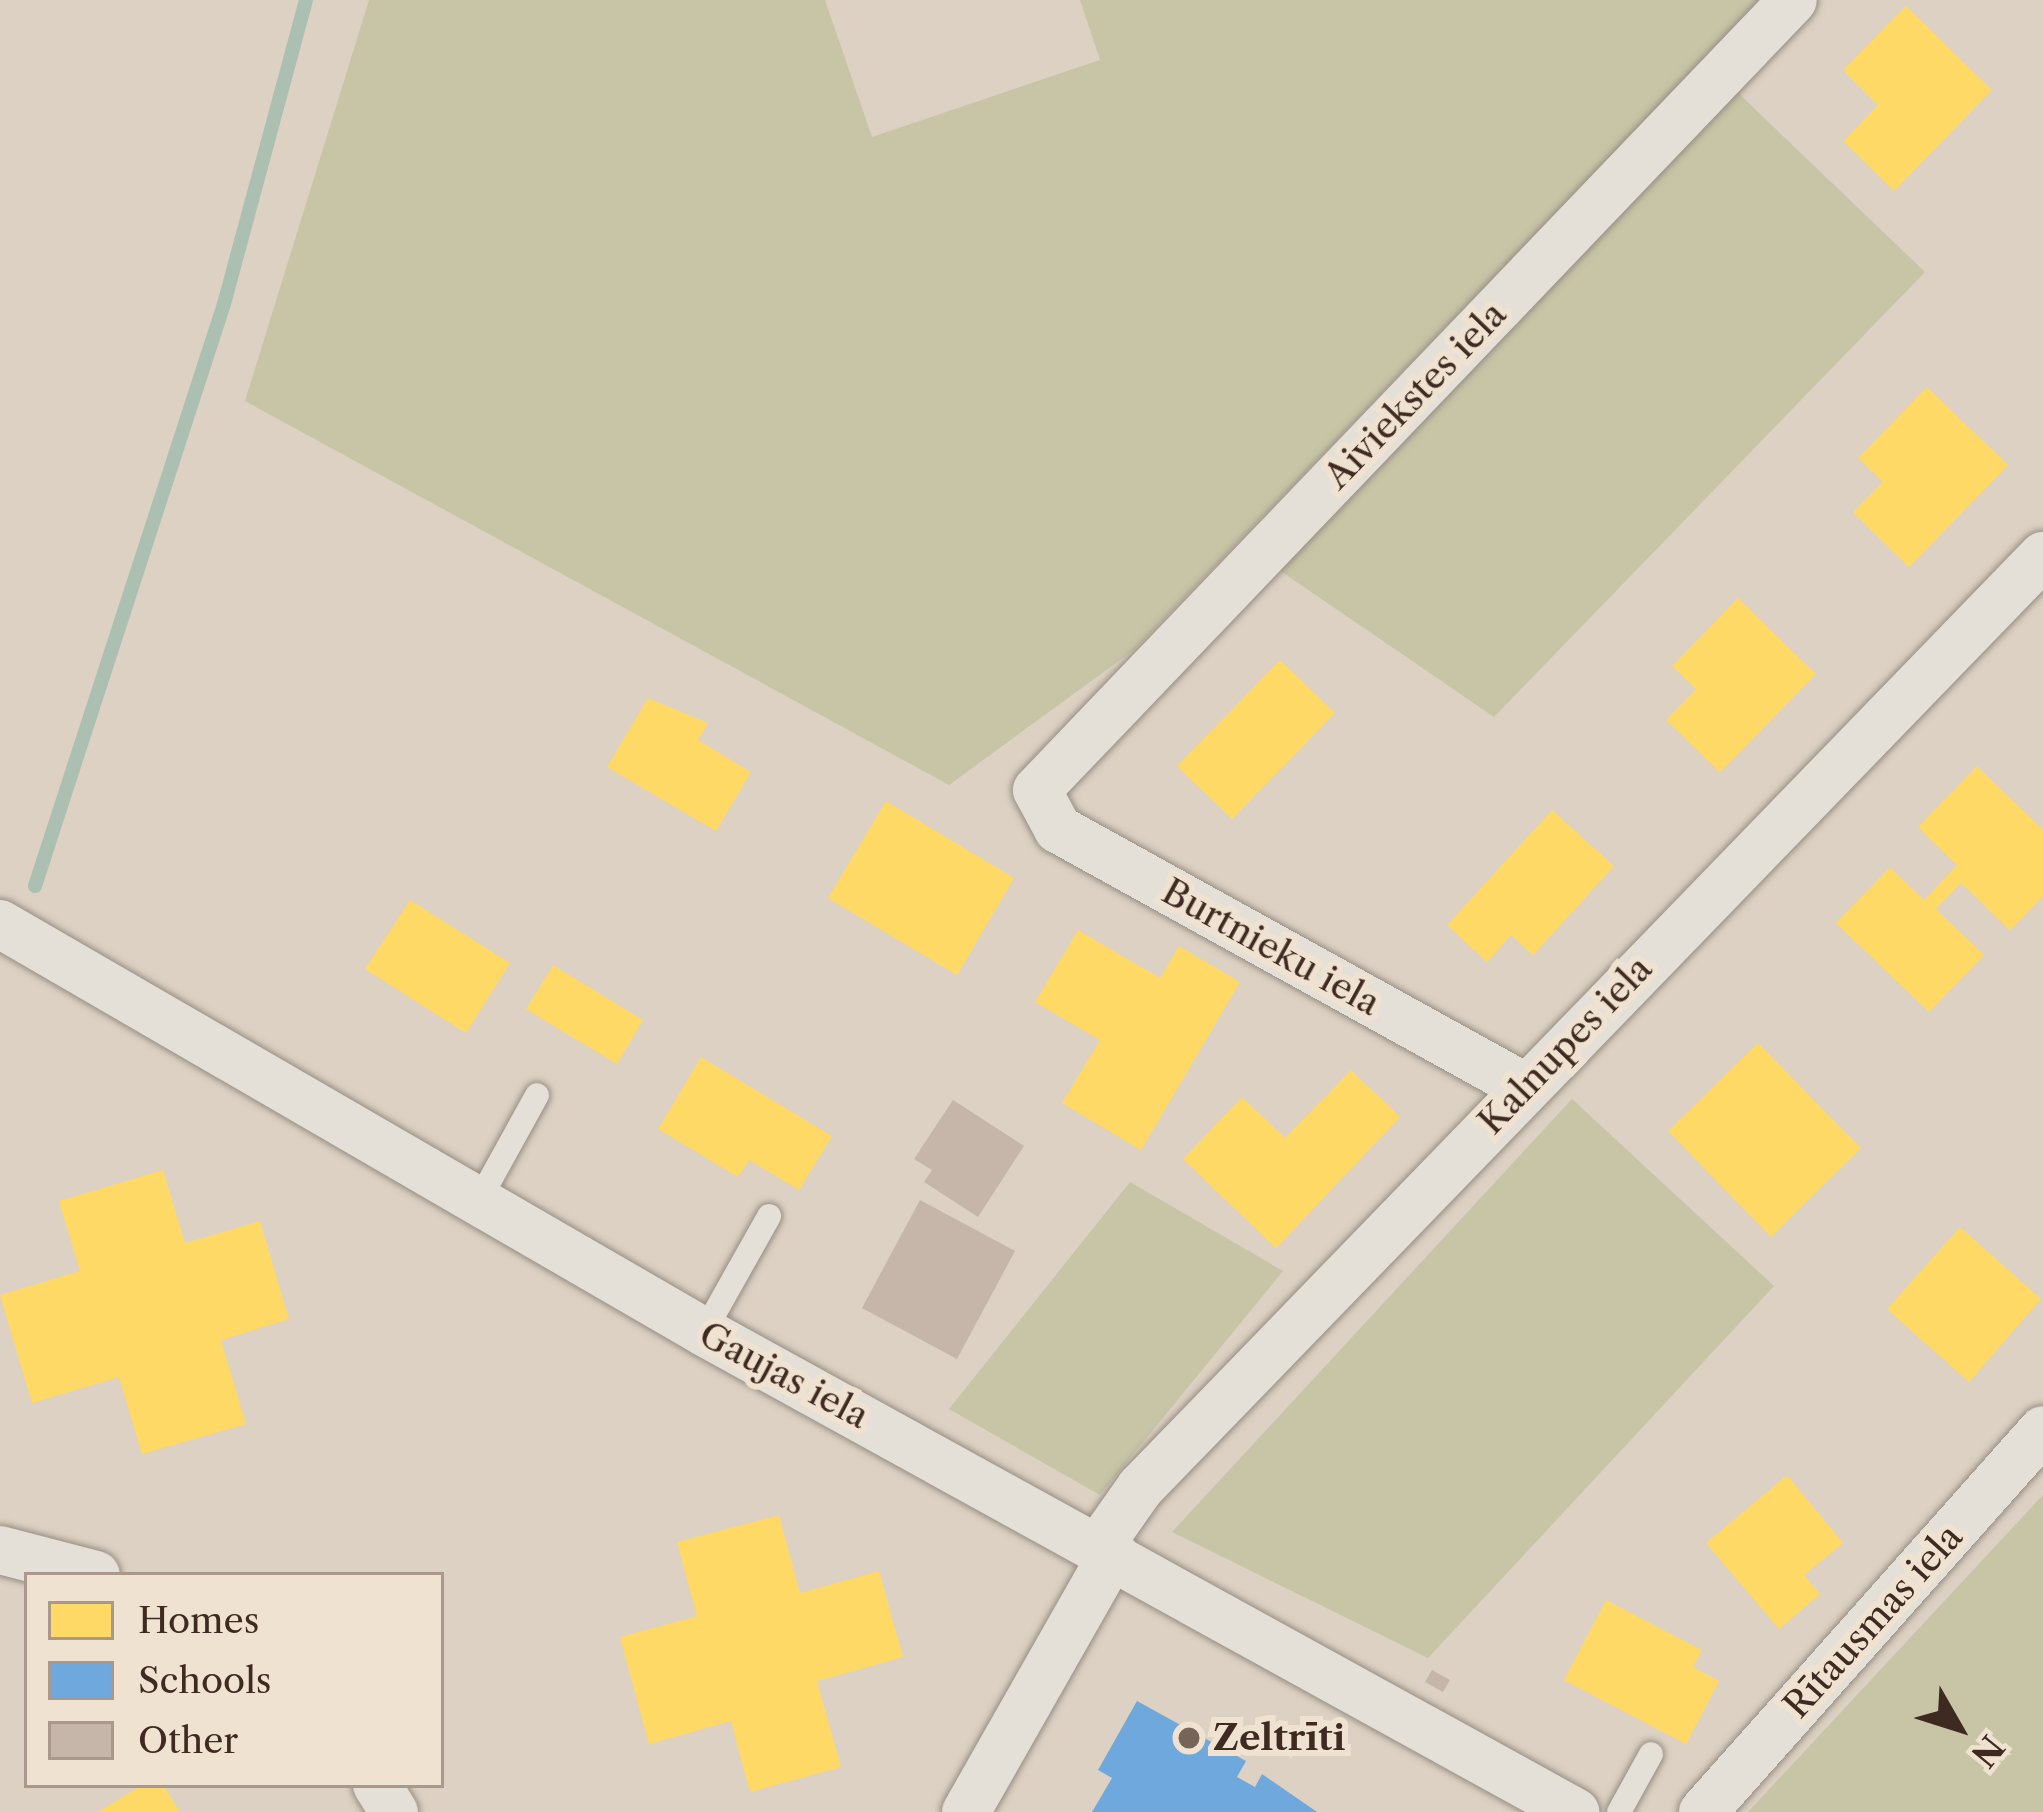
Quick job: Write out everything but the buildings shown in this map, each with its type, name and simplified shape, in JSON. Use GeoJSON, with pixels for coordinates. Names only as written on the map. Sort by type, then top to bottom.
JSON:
{"type":"FeatureCollection","features":[{"type":"Feature","properties":{"kind":"street","name":"Aiviekstes iela"},"geometry":{"type":"LineString","coordinates":[[1036,790],[1793,0]]}},
{"type":"Feature","properties":{"kind":"street","name":"Kalnupes iela"},"geometry":{"type":"LineString","coordinates":[[966,1812],[1139,1488],[1523,1086],[2043,556]]}},
{"type":"Feature","properties":{"kind":"street","name":"Burtnieku iela"},"geometry":{"type":"LineString","coordinates":[[1036,790],[1058,829],[1523,1086]]}},
{"type":"Feature","properties":{"kind":"street","name":"Gaujas iela"},"geometry":{"type":"LineString","coordinates":[[0,924],[704,1332],[1107,1549],[1575,1812]]}},
{"type":"Feature","properties":{"kind":"street","name":"Rītausmas iela"},"geometry":{"type":"LineString","coordinates":[[1702,1812],[2043,1430]]}},
{"type":"Feature","properties":{"kind":"street"},"geometry":{"type":"LineString","coordinates":[[0,1550],[84,1572]]}},
{"type":"Feature","properties":{"kind":"lane"},"geometry":{"type":"LineString","coordinates":[[478,1202],[537,1095]]}},
{"type":"Feature","properties":{"kind":"lane"},"geometry":{"type":"LineString","coordinates":[[704,1332],[770,1216]]}},
{"type":"Feature","properties":{"kind":"lane"},"geometry":{"type":"LineString","coordinates":[[1619,1812],[1651,1754]]}},
{"type":"Feature","properties":{"kind":"shaded area"},"geometry":{"type":"Polygon","coordinates":[[[369,0],[825,0],[872,137],[1100,60],[1080,0],[1761,0],[1135,649],[949,785],[245,401],[369,0]]]}},
{"type":"Feature","properties":{"kind":"shaded area"},"geometry":{"type":"Polygon","coordinates":[[[1733,88],[1925,272],[1494,717],[1269,563],[1733,88]]]}},
{"type":"Feature","properties":{"kind":"shaded area"},"geometry":{"type":"Polygon","coordinates":[[[1572,1099],[1774,1286],[1428,1658],[1172,1532],[1572,1099]]]}},
{"type":"Feature","properties":{"kind":"shaded area"},"geometry":{"type":"Polygon","coordinates":[[[1130,1182],[1283,1271],[1100,1495],[949,1409],[1130,1182]]]}},
{"type":"Feature","properties":{"kind":"shaded area"},"geometry":{"type":"Polygon","coordinates":[[[2043,1495],[2043,1812],[1748,1812],[2043,1495]]]}},
{"type":"Feature","properties":{"kind":"waterway"},"geometry":{"type":"LineString","coordinates":[[35,886],[224,304],[306,0]]}},
{"type":"Feature","properties":{"kind":"place","name":"Zeltrīti"},"geometry":{"type":"Point","coordinates":[1189,1738]}}]}
